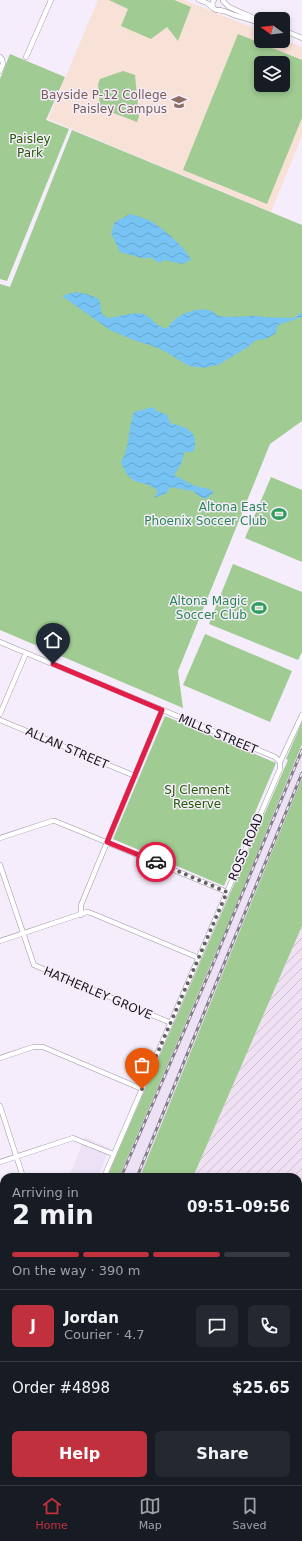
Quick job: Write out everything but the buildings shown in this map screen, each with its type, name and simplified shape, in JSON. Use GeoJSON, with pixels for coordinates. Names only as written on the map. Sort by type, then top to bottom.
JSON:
{"type":"FeatureCollection","features":[{"type":"Feature","properties":{"kind":"street"},"geometry":{"type":"LineString","coordinates":[[26,57],[51,0]]}},
{"type":"Feature","properties":{"kind":"street"},"geometry":{"type":"LineString","coordinates":[[199,0],[218,10],[224,10],[254,19]]}},
{"type":"Feature","properties":{"kind":"street"},"geometry":{"type":"LineString","coordinates":[[213,8],[212,4],[214,0]]}},
{"type":"Feature","properties":{"kind":"street"},"geometry":{"type":"LineString","coordinates":[[218,10],[223,7],[223,1]]}},
{"type":"Feature","properties":{"kind":"street"},"geometry":{"type":"LineString","coordinates":[[223,1],[239,14]]}},
{"type":"Feature","properties":{"kind":"street"},"geometry":{"type":"LineString","coordinates":[[290,33],[302,38]]}},
{"type":"Feature","properties":{"kind":"street"},"geometry":{"type":"LineString","coordinates":[[0,57],[3,64],[0,71]]}},
{"type":"Feature","properties":{"kind":"street","name":"MILLS STREET"},"geometry":{"type":"LineString","coordinates":[[0,642],[275,757],[280,762]]}},
{"type":"Feature","properties":{"kind":"street"},"geometry":{"type":"LineString","coordinates":[[0,714],[26,653]]}},
{"type":"Feature","properties":{"kind":"street"},"geometry":{"type":"LineString","coordinates":[[81,915],[81,905],[162,710]]}},
{"type":"Feature","properties":{"kind":"street","name":"ROSS ROAD"},"geometry":{"type":"LineString","coordinates":[[106,1173],[280,769],[280,762],[302,715]]}},
{"type":"Feature","properties":{"kind":"street","name":"ALLAN STREET"},"geometry":{"type":"LineString","coordinates":[[0,720],[135,776]]}},
{"type":"Feature","properties":{"kind":"street"},"geometry":{"type":"LineString","coordinates":[[0,838],[52,821],[58,822],[227,892]]}},
{"type":"Feature","properties":{"kind":"street","name":"HATHERLEY GROVE"},"geometry":{"type":"LineString","coordinates":[[0,865],[32,961],[37,967],[171,1023]]}},
{"type":"Feature","properties":{"kind":"street"},"geometry":{"type":"LineString","coordinates":[[0,941],[87,912],[199,958]]}},
{"type":"Feature","properties":{"kind":"street"},"geometry":{"type":"LineString","coordinates":[[0,1058],[33,1047],[43,1047],[142,1089]]}},
{"type":"Feature","properties":{"kind":"street"},"geometry":{"type":"LineString","coordinates":[[0,1106],[23,1173]]}},
{"type":"Feature","properties":{"kind":"street"},"geometry":{"type":"LineString","coordinates":[[0,1162],[73,1138],[113,1154]]}},
{"type":"Feature","properties":{"kind":"shaded area","name":"Bayside P-12 College Paisley Campus"},"geometry":{"type":"Polygon","coordinates":[[[98,0],[184,0],[254,28],[254,48],[290,48],[290,43],[302,47],[302,136],[271,212],[48,119],[98,0]]]}},
{"type":"Feature","properties":{"kind":"shaded area"},"geometry":{"type":"Polygon","coordinates":[[[302,744],[302,778],[142,1173],[121,1173],[229,922],[302,744]]]}},
{"type":"Feature","properties":{"kind":"shaded area"},"geometry":{"type":"Polygon","coordinates":[[[302,926],[302,1173],[195,1173],[302,926]]]}},
{"type":"Feature","properties":{"kind":"shaded area"},"geometry":{"type":"Polygon","coordinates":[[[85,1137],[110,1148],[100,1173],[71,1173],[85,1137]]]}},
{"type":"Feature","properties":{"kind":"green space"},"geometry":{"type":"Polygon","coordinates":[[[109,0],[174,0],[191,7],[178,41],[167,27],[151,39],[121,26],[128,9],[109,0]]]}},
{"type":"Feature","properties":{"kind":"green space"},"geometry":{"type":"Polygon","coordinates":[[[238,34],[254,40],[254,48],[272,48],[302,60],[302,118],[267,204],[183,170],[238,34]]]}},
{"type":"Feature","properties":{"kind":"green space","name":"Paisley Park"},"geometry":{"type":"Polygon","coordinates":[[[10,54],[65,77],[46,120],[69,129],[7,281],[0,279],[0,79],[10,54]]]}},
{"type":"Feature","properties":{"kind":"green space"},"geometry":{"type":"Polygon","coordinates":[[[123,71],[135,75],[139,116],[137,122],[100,108],[98,84],[100,79],[123,71]]]}},
{"type":"Feature","properties":{"kind":"green space"},"geometry":{"type":"Polygon","coordinates":[[[72,130],[302,225],[302,421],[270,444],[178,671],[183,708],[0,630],[0,284],[10,287],[72,130]]]}},
{"type":"Feature","properties":{"kind":"green space","name":"Altona East Phoenix Soccer Club"},"geometry":{"type":"Polygon","coordinates":[[[271,477],[302,490],[302,562],[245,538],[271,477]]]}},
{"type":"Feature","properties":{"kind":"green space","name":"Altona Magic Soccer Club"},"geometry":{"type":"Polygon","coordinates":[[[233,564],[302,592],[302,652],[298,660],[209,624],[233,564]]]}},
{"type":"Feature","properties":{"kind":"green space"},"geometry":{"type":"Polygon","coordinates":[[[205,634],[292,671],[270,722],[183,685],[205,634]]]}},
{"type":"Feature","properties":{"kind":"green space","name":"SJ Clement Reserve"},"geometry":{"type":"Polygon","coordinates":[[[165,716],[276,763],[224,886],[113,839],[165,716]]]}},
{"type":"Feature","properties":{"kind":"green space"},"geometry":{"type":"Polygon","coordinates":[[[302,722],[302,744],[229,922],[121,1173],[109,1173],[288,760],[286,759],[302,722]]]}},
{"type":"Feature","properties":{"kind":"green space"},"geometry":{"type":"Polygon","coordinates":[[[302,778],[302,926],[195,1173],[142,1173],[302,778]]]}},
{"type":"Feature","properties":{"kind":"water"},"geometry":{"type":"Polygon","coordinates":[[[130,214],[146,219],[159,226],[179,244],[191,260],[182,264],[164,260],[160,263],[151,258],[141,258],[120,252],[111,233],[115,222],[130,214]]]}},
{"type":"Feature","properties":{"kind":"water"},"geometry":{"type":"Polygon","coordinates":[[[75,292],[87,294],[99,299],[102,314],[108,318],[140,313],[146,315],[164,328],[168,328],[175,319],[187,313],[200,310],[211,311],[222,317],[259,316],[290,318],[296,317],[302,312],[302,317],[278,325],[276,333],[266,339],[256,340],[248,347],[218,365],[203,368],[189,366],[153,346],[136,341],[110,330],[62,296],[75,292]]]}},
{"type":"Feature","properties":{"kind":"water"},"geometry":{"type":"Polygon","coordinates":[[[153,407],[157,411],[167,415],[171,424],[182,426],[194,436],[195,446],[193,452],[184,452],[181,464],[174,475],[195,486],[209,489],[214,492],[206,499],[193,491],[170,487],[167,493],[154,498],[158,491],[147,484],[133,480],[125,471],[121,462],[126,450],[134,412],[153,407]]]}},
{"type":"Feature","properties":{"kind":"railway"},"geometry":{"type":"LineString","coordinates":[[123,1173],[213,964],[302,750]]}},
{"type":"Feature","properties":{"kind":"railway"},"geometry":{"type":"LineString","coordinates":[[139,1173],[302,773]]}},
{"type":"Feature","properties":{"kind":"way so far"},"geometry":{"type":"LineString","coordinates":[[142,1089],[227,892],[156,862]]}},
{"type":"Feature","properties":{"kind":"place","name":"Bayside P-12 College Paisley Campus"},"geometry":{"type":"Point","coordinates":[179,102]}},
{"type":"Feature","properties":{"kind":"place","name":"Altona East Phoenix Soccer Club"},"geometry":{"type":"Point","coordinates":[279,514]}},
{"type":"Feature","properties":{"kind":"place","name":"Altona Magic Soccer Club"},"geometry":{"type":"Point","coordinates":[259,608]}},
{"type":"Feature","properties":{"kind":"route"},"geometry":{"type":"LineString","coordinates":[[53,664],[162,710],[107,842],[156,862]]}}]}
